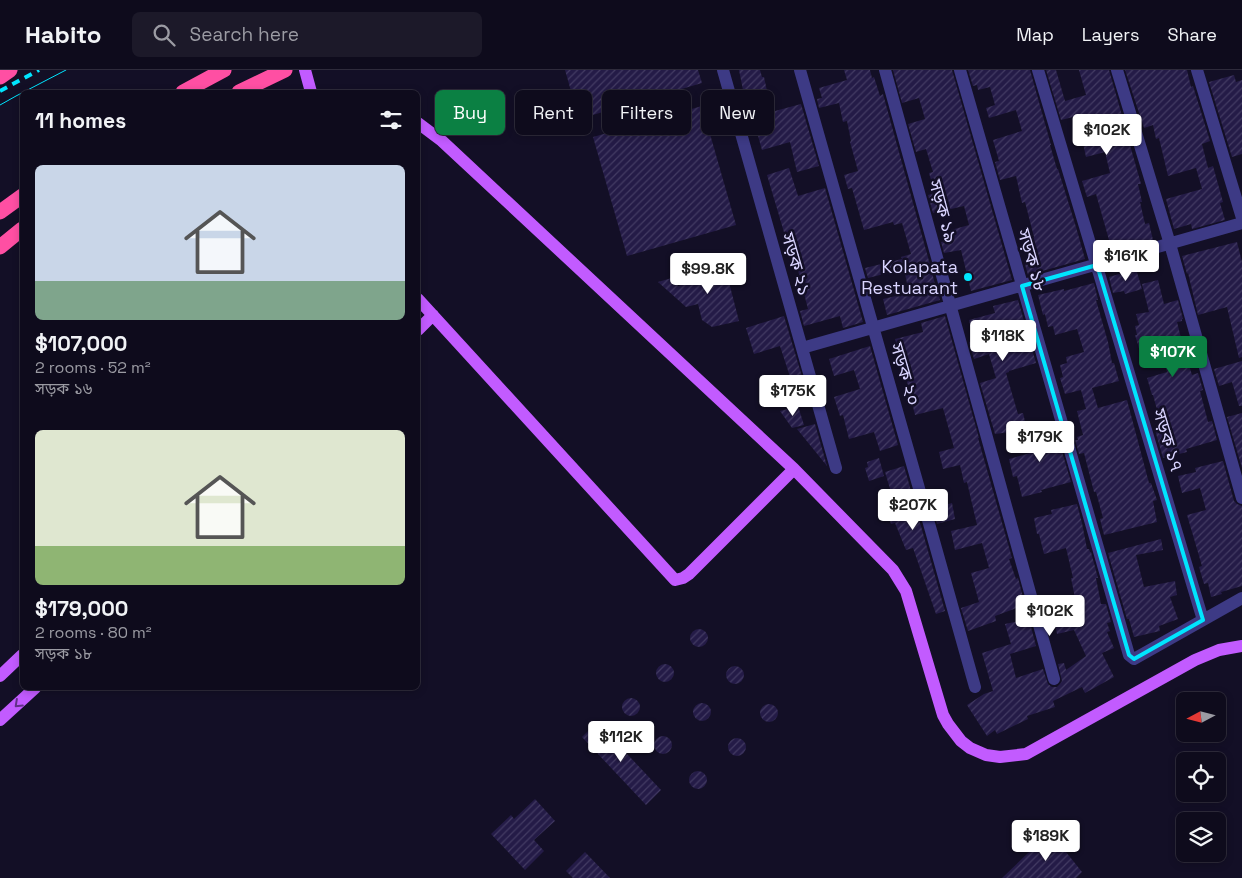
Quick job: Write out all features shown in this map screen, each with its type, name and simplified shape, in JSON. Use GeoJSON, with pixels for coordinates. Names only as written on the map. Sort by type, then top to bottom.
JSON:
{"type":"FeatureCollection","features":[{"type":"Feature","properties":{"kind":"highway"},"geometry":{"type":"LineString","coordinates":[[0,77],[10,70]]}},
{"type":"Feature","properties":{"kind":"highway"},"geometry":{"type":"LineString","coordinates":[[187,90],[224,70]]}},
{"type":"Feature","properties":{"kind":"highway"},"geometry":{"type":"LineString","coordinates":[[243,90],[285,70]]}},
{"type":"Feature","properties":{"kind":"highway"},"geometry":{"type":"LineString","coordinates":[[0,212],[20,197]]}},
{"type":"Feature","properties":{"kind":"highway"},"geometry":{"type":"LineString","coordinates":[[0,247],[20,231]]}},
{"type":"Feature","properties":{"kind":"main road"},"geometry":{"type":"LineString","coordinates":[[305,70],[310,90]]}},
{"type":"Feature","properties":{"kind":"main road"},"geometry":{"type":"LineString","coordinates":[[420,124],[442,141],[794,469],[893,570],[906,591],[943,715],[961,741],[970,748],[978,753],[1000,757],[1026,754],[1195,660],[1219,650],[1242,646]]}},
{"type":"Feature","properties":{"kind":"main road"},"geometry":{"type":"LineString","coordinates":[[420,300],[675,580],[689,574],[794,469]]}},
{"type":"Feature","properties":{"kind":"main road"},"geometry":{"type":"LineString","coordinates":[[420,328],[433,315]]}},
{"type":"Feature","properties":{"kind":"main road"},"geometry":{"type":"LineString","coordinates":[[0,676],[20,657]]}},
{"type":"Feature","properties":{"kind":"main road"},"geometry":{"type":"LineString","coordinates":[[0,720],[33,690]]}},
{"type":"Feature","properties":{"kind":"street","name":"সড়ক ২১"},"geometry":{"type":"LineString","coordinates":[[723,70],[836,468]]}},
{"type":"Feature","properties":{"kind":"street","name":"সড়ক ২০"},"geometry":{"type":"LineString","coordinates":[[800,70],[975,687]]}},
{"type":"Feature","properties":{"kind":"street","name":"সড়ক ১৯"},"geometry":{"type":"LineString","coordinates":[[885,70],[1054,679]]}},
{"type":"Feature","properties":{"kind":"street","name":"সড়ক ১৮"},"geometry":{"type":"LineString","coordinates":[[960,70],[1130,656],[1134,659],[1203,620]]}},
{"type":"Feature","properties":{"kind":"street","name":"সড়ক ১৭"},"geometry":{"type":"LineString","coordinates":[[1038,70],[1203,620]]}},
{"type":"Feature","properties":{"kind":"street"},"geometry":{"type":"LineString","coordinates":[[1117,70],[1170,244],[1242,498]]}},
{"type":"Feature","properties":{"kind":"street"},"geometry":{"type":"LineString","coordinates":[[1197,70],[1242,218]]}},
{"type":"Feature","properties":{"kind":"street"},"geometry":{"type":"LineString","coordinates":[[802,348],[1242,223]]}},
{"type":"Feature","properties":{"kind":"street"},"geometry":{"type":"LineString","coordinates":[[1203,620],[1242,598]]}},
{"type":"Feature","properties":{"kind":"highlighted area"},"geometry":{"type":"Polygon","coordinates":[[[1097,265],[1203,620],[1134,659],[1129,655],[1022,286],[1097,265]]]}},
{"type":"Feature","properties":{"kind":"building"},"geometry":{"type":"Polygon","coordinates":[[[565,70],[698,70],[702,83],[678,90],[602,90],[602,112],[592,115],[592,90],[571,90],[565,70]]]}},
{"type":"Feature","properties":{"kind":"building"},"geometry":{"type":"Polygon","coordinates":[[[739,70],[760,70],[762,77],[764,77],[767,90],[743,90],[739,70]]]}},
{"type":"Feature","properties":{"kind":"building"},"geometry":{"type":"Polygon","coordinates":[[[844,70],[870,70],[880,96],[883,94],[940,300],[887,315],[883,299],[909,293],[904,269],[868,278],[865,268],[902,259],[901,257],[911,254],[902,223],[894,225],[893,222],[864,230],[852,188],[848,189],[844,175],[858,171],[850,142],[847,121],[843,122],[839,103],[819,108],[817,99],[822,98],[819,88],[847,80],[844,70]]]}},
{"type":"Feature","properties":{"kind":"building"},"geometry":{"type":"Polygon","coordinates":[[[893,70],[952,70],[1012,280],[971,291],[961,250],[944,253],[941,242],[953,239],[951,230],[969,225],[964,206],[933,213],[928,195],[935,193],[929,173],[933,172],[926,149],[916,152],[908,124],[925,119],[919,98],[902,103],[893,70]]]}},
{"type":"Feature","properties":{"kind":"building"},"geometry":{"type":"Polygon","coordinates":[[[968,70],[1030,70],[1050,145],[1085,259],[1028,275],[1024,261],[1036,257],[1031,238],[1034,237],[1025,202],[1022,203],[1016,176],[1000,180],[995,162],[999,161],[993,140],[1022,131],[1016,110],[989,118],[986,108],[995,105],[990,87],[978,90],[977,85],[973,86],[968,70]]]}},
{"type":"Feature","properties":{"kind":"building"},"geometry":{"type":"Polygon","coordinates":[[[1046,70],[1056,70],[1065,101],[1086,95],[1079,70],[1109,70],[1125,126],[1123,126],[1128,146],[1130,145],[1141,184],[1138,184],[1145,224],[1149,223],[1153,240],[1114,251],[1113,247],[1111,247],[1096,194],[1087,197],[1082,181],[1110,173],[1105,152],[1086,157],[1077,116],[1061,120],[1046,70]]]}},
{"type":"Feature","properties":{"kind":"building"},"geometry":{"type":"Polygon","coordinates":[[[1125,70],[1187,70],[1210,141],[1202,144],[1208,168],[1213,166],[1223,202],[1220,203],[1225,220],[1192,229],[1191,224],[1174,229],[1166,199],[1202,189],[1196,168],[1168,176],[1159,138],[1156,139],[1153,125],[1144,128],[1125,70]]]}},
{"type":"Feature","properties":{"kind":"building"},"geometry":{"type":"Polygon","coordinates":[[[1234,75],[1236,82],[1242,80],[1242,154],[1232,157],[1209,82],[1234,75]]]}},
{"type":"Feature","properties":{"kind":"building"},"geometry":{"type":"Polygon","coordinates":[[[801,104],[819,166],[797,172],[790,142],[762,150],[758,135],[774,135],[774,107],[775,111],[801,104]]]}},
{"type":"Feature","properties":{"kind":"building"},"geometry":{"type":"Polygon","coordinates":[[[701,106],[701,135],[710,135],[736,225],[627,256],[593,137],[602,134],[691,135],[691,109],[701,106]]]}},
{"type":"Feature","properties":{"kind":"building"},"geometry":{"type":"Polygon","coordinates":[[[789,168],[798,196],[825,188],[863,322],[843,328],[840,316],[804,326],[800,311],[808,309],[796,263],[798,262],[791,237],[786,239],[767,175],[789,168]]]}},
{"type":"Feature","properties":{"kind":"building"},"geometry":{"type":"Polygon","coordinates":[[[1237,242],[1242,262],[1242,357],[1239,358],[1227,307],[1198,315],[1182,256],[1237,242]]]}},
{"type":"Feature","properties":{"kind":"building"},"geometry":{"type":"Polygon","coordinates":[[[728,256],[730,265],[725,267],[739,321],[712,327],[702,320],[698,304],[686,307],[658,282],[675,277],[678,286],[714,275],[710,260],[728,256]]]}},
{"type":"Feature","properties":{"kind":"building"},"geometry":{"type":"Polygon","coordinates":[[[1136,269],[1142,289],[1125,294],[1124,291],[1113,293],[1109,277],[1136,269]]]}},
{"type":"Feature","properties":{"kind":"building"},"geometry":{"type":"Polygon","coordinates":[[[1158,280],[1164,304],[1178,300],[1183,319],[1177,322],[1182,342],[1192,375],[1198,373],[1203,390],[1200,391],[1208,422],[1212,421],[1217,440],[1186,449],[1187,452],[1163,458],[1155,430],[1162,428],[1147,378],[1167,372],[1160,349],[1141,355],[1135,335],[1137,335],[1135,326],[1139,325],[1136,314],[1149,312],[1142,284],[1158,280]]]}},
{"type":"Feature","properties":{"kind":"building"},"geometry":{"type":"Polygon","coordinates":[[[1094,283],[1098,300],[1096,300],[1112,363],[1114,363],[1119,381],[1092,388],[1098,408],[1127,400],[1149,483],[1151,483],[1157,500],[1153,501],[1157,522],[1104,535],[1100,519],[1103,518],[1096,492],[1094,492],[1084,453],[1079,454],[1075,440],[1078,440],[1077,437],[1083,435],[1077,411],[1086,409],[1081,390],[1065,394],[1060,378],[1063,377],[1060,365],[1067,363],[1066,357],[1084,352],[1077,329],[1055,335],[1053,326],[1048,327],[1038,295],[1064,289],[1064,291],[1094,283]]]}},
{"type":"Feature","properties":{"kind":"building"},"geometry":{"type":"Polygon","coordinates":[[[1018,300],[1036,363],[1006,373],[1018,414],[1023,413],[1027,430],[1011,434],[1010,432],[995,434],[980,383],[996,378],[989,354],[974,359],[969,342],[974,341],[969,320],[995,313],[993,306],[1018,300]]]}},
{"type":"Feature","properties":{"kind":"building"},"geometry":{"type":"Polygon","coordinates":[[[784,316],[803,380],[792,383],[780,346],[754,354],[746,328],[784,316]]]}},
{"type":"Feature","properties":{"kind":"building"},"geometry":{"type":"Polygon","coordinates":[[[945,316],[1012,558],[1009,559],[1016,579],[1018,578],[1025,605],[995,616],[996,621],[968,631],[961,608],[979,602],[971,573],[989,568],[982,543],[955,550],[951,531],[977,525],[967,482],[964,483],[960,465],[943,469],[939,452],[954,448],[943,408],[915,415],[895,339],[923,332],[921,323],[945,316]]]}},
{"type":"Feature","properties":{"kind":"building"},"geometry":{"type":"Polygon","coordinates":[[[870,346],[898,445],[880,451],[874,432],[849,439],[843,415],[840,416],[834,397],[860,389],[854,370],[834,376],[829,359],[870,346]]]}},
{"type":"Feature","properties":{"kind":"building"},"geometry":{"type":"Polygon","coordinates":[[[1242,361],[1242,406],[1239,406],[1232,382],[1219,386],[1214,369],[1242,361]]]}},
{"type":"Feature","properties":{"kind":"building"},"geometry":{"type":"Polygon","coordinates":[[[798,406],[804,425],[792,428],[780,411],[798,406]]]}},
{"type":"Feature","properties":{"kind":"building"},"geometry":{"type":"Polygon","coordinates":[[[1242,413],[1242,468],[1227,417],[1242,413]]]}},
{"type":"Feature","properties":{"kind":"building"},"geometry":{"type":"Polygon","coordinates":[[[815,424],[827,466],[797,429],[815,424]]]}},
{"type":"Feature","properties":{"kind":"building"},"geometry":{"type":"Polygon","coordinates":[[[1050,424],[1056,446],[1060,445],[1071,482],[1022,497],[1017,476],[1013,477],[1009,459],[1030,453],[1024,432],[1050,424]]]}},
{"type":"Feature","properties":{"kind":"building"},"geometry":{"type":"Polygon","coordinates":[[[879,458],[884,476],[869,481],[865,468],[868,467],[867,462],[879,458]]]}},
{"type":"Feature","properties":{"kind":"building"},"geometry":{"type":"Polygon","coordinates":[[[1223,461],[1234,501],[1242,506],[1242,586],[1211,597],[1208,583],[1204,584],[1199,567],[1202,566],[1187,515],[1206,510],[1200,488],[1182,493],[1178,476],[1196,472],[1195,468],[1223,461]]]}},
{"type":"Feature","properties":{"kind":"building"},"geometry":{"type":"Polygon","coordinates":[[[904,466],[945,611],[936,614],[913,548],[906,550],[895,523],[891,524],[888,515],[897,512],[885,472],[904,466]]]}},
{"type":"Feature","properties":{"kind":"building"},"geometry":{"type":"Polygon","coordinates":[[[952,503],[955,519],[937,524],[933,508],[952,503]]]}},
{"type":"Feature","properties":{"kind":"building"},"geometry":{"type":"Polygon","coordinates":[[[1077,504],[1087,549],[1091,552],[1098,578],[1096,578],[1101,604],[1106,604],[1111,622],[1107,623],[1110,631],[1107,632],[1114,648],[1102,653],[1114,677],[1085,693],[1082,687],[1053,701],[1055,707],[1027,716],[1028,719],[997,734],[995,730],[987,736],[967,705],[984,694],[993,691],[982,653],[1011,644],[1005,624],[1029,619],[1036,646],[1010,654],[1016,678],[1043,669],[1048,684],[1052,687],[1057,687],[1062,681],[1058,664],[1064,663],[1066,670],[1086,656],[1074,630],[1057,634],[1053,614],[1077,608],[1071,578],[1073,578],[1066,548],[1044,554],[1034,518],[1052,514],[1051,510],[1077,504]]]}},
{"type":"Feature","properties":{"kind":"building"},"geometry":{"type":"Polygon","coordinates":[[[1161,539],[1163,550],[1136,555],[1144,587],[1175,581],[1177,595],[1170,597],[1178,619],[1159,626],[1160,631],[1134,637],[1108,553],[1161,539]]]}},
{"type":"Feature","properties":{"kind":"building"},"geometry":{"type":"Polygon","coordinates":[[[695,629],[703,629],[708,634],[706,645],[695,647],[690,642],[690,634],[695,629]]]}},
{"type":"Feature","properties":{"kind":"building"},"geometry":{"type":"Polygon","coordinates":[[[661,664],[669,664],[674,669],[672,680],[661,682],[656,677],[656,669],[661,664]]]}},
{"type":"Feature","properties":{"kind":"building"},"geometry":{"type":"Polygon","coordinates":[[[731,666],[739,666],[744,671],[742,682],[731,684],[726,679],[726,671],[731,666]]]}},
{"type":"Feature","properties":{"kind":"building"},"geometry":{"type":"Polygon","coordinates":[[[627,698],[635,698],[640,703],[638,714],[627,716],[622,711],[622,703],[627,698]]]}},
{"type":"Feature","properties":{"kind":"building"},"geometry":{"type":"Polygon","coordinates":[[[698,703],[706,703],[711,708],[709,719],[698,721],[693,716],[693,708],[698,703]]]}},
{"type":"Feature","properties":{"kind":"building"},"geometry":{"type":"Polygon","coordinates":[[[765,704],[773,704],[778,709],[776,720],[765,722],[760,717],[760,709],[765,704]]]}},
{"type":"Feature","properties":{"kind":"building"},"geometry":{"type":"Polygon","coordinates":[[[597,722],[661,790],[646,805],[582,737],[597,722]]]}},
{"type":"Feature","properties":{"kind":"building"},"geometry":{"type":"Polygon","coordinates":[[[659,736],[667,736],[672,741],[670,752],[659,754],[654,749],[654,741],[659,736]]]}},
{"type":"Feature","properties":{"kind":"building"},"geometry":{"type":"Polygon","coordinates":[[[733,738],[741,738],[746,743],[744,754],[733,756],[728,751],[728,743],[733,738]]]}},
{"type":"Feature","properties":{"kind":"building"},"geometry":{"type":"Polygon","coordinates":[[[694,771],[702,771],[707,776],[705,787],[694,789],[689,784],[689,776],[694,771]]]}},
{"type":"Feature","properties":{"kind":"building"},"geometry":{"type":"Polygon","coordinates":[[[535,799],[555,821],[534,840],[544,851],[525,870],[491,834],[511,815],[514,819],[535,799]]]}},
{"type":"Feature","properties":{"kind":"building"},"geometry":{"type":"Polygon","coordinates":[[[1050,832],[1082,872],[1076,878],[1002,878],[1050,832]]]}},
{"type":"Feature","properties":{"kind":"building"},"geometry":{"type":"Polygon","coordinates":[[[585,852],[610,878],[573,878],[566,871],[585,852]]]}},
{"type":"Feature","properties":{"kind":"tram line"},"geometry":{"type":"LineString","coordinates":[[28,90],[66,70]]}},
{"type":"Feature","properties":{"kind":"tram line"},"geometry":{"type":"LineString","coordinates":[[0,105],[20,94]]}},
{"type":"Feature","properties":{"kind":"railway"},"geometry":{"type":"LineString","coordinates":[[0,91],[39,70]]}},
{"type":"Feature","properties":{"kind":"place","name":"Kolapata Restuarant"},"geometry":{"type":"Point","coordinates":[968,277]}}]}
